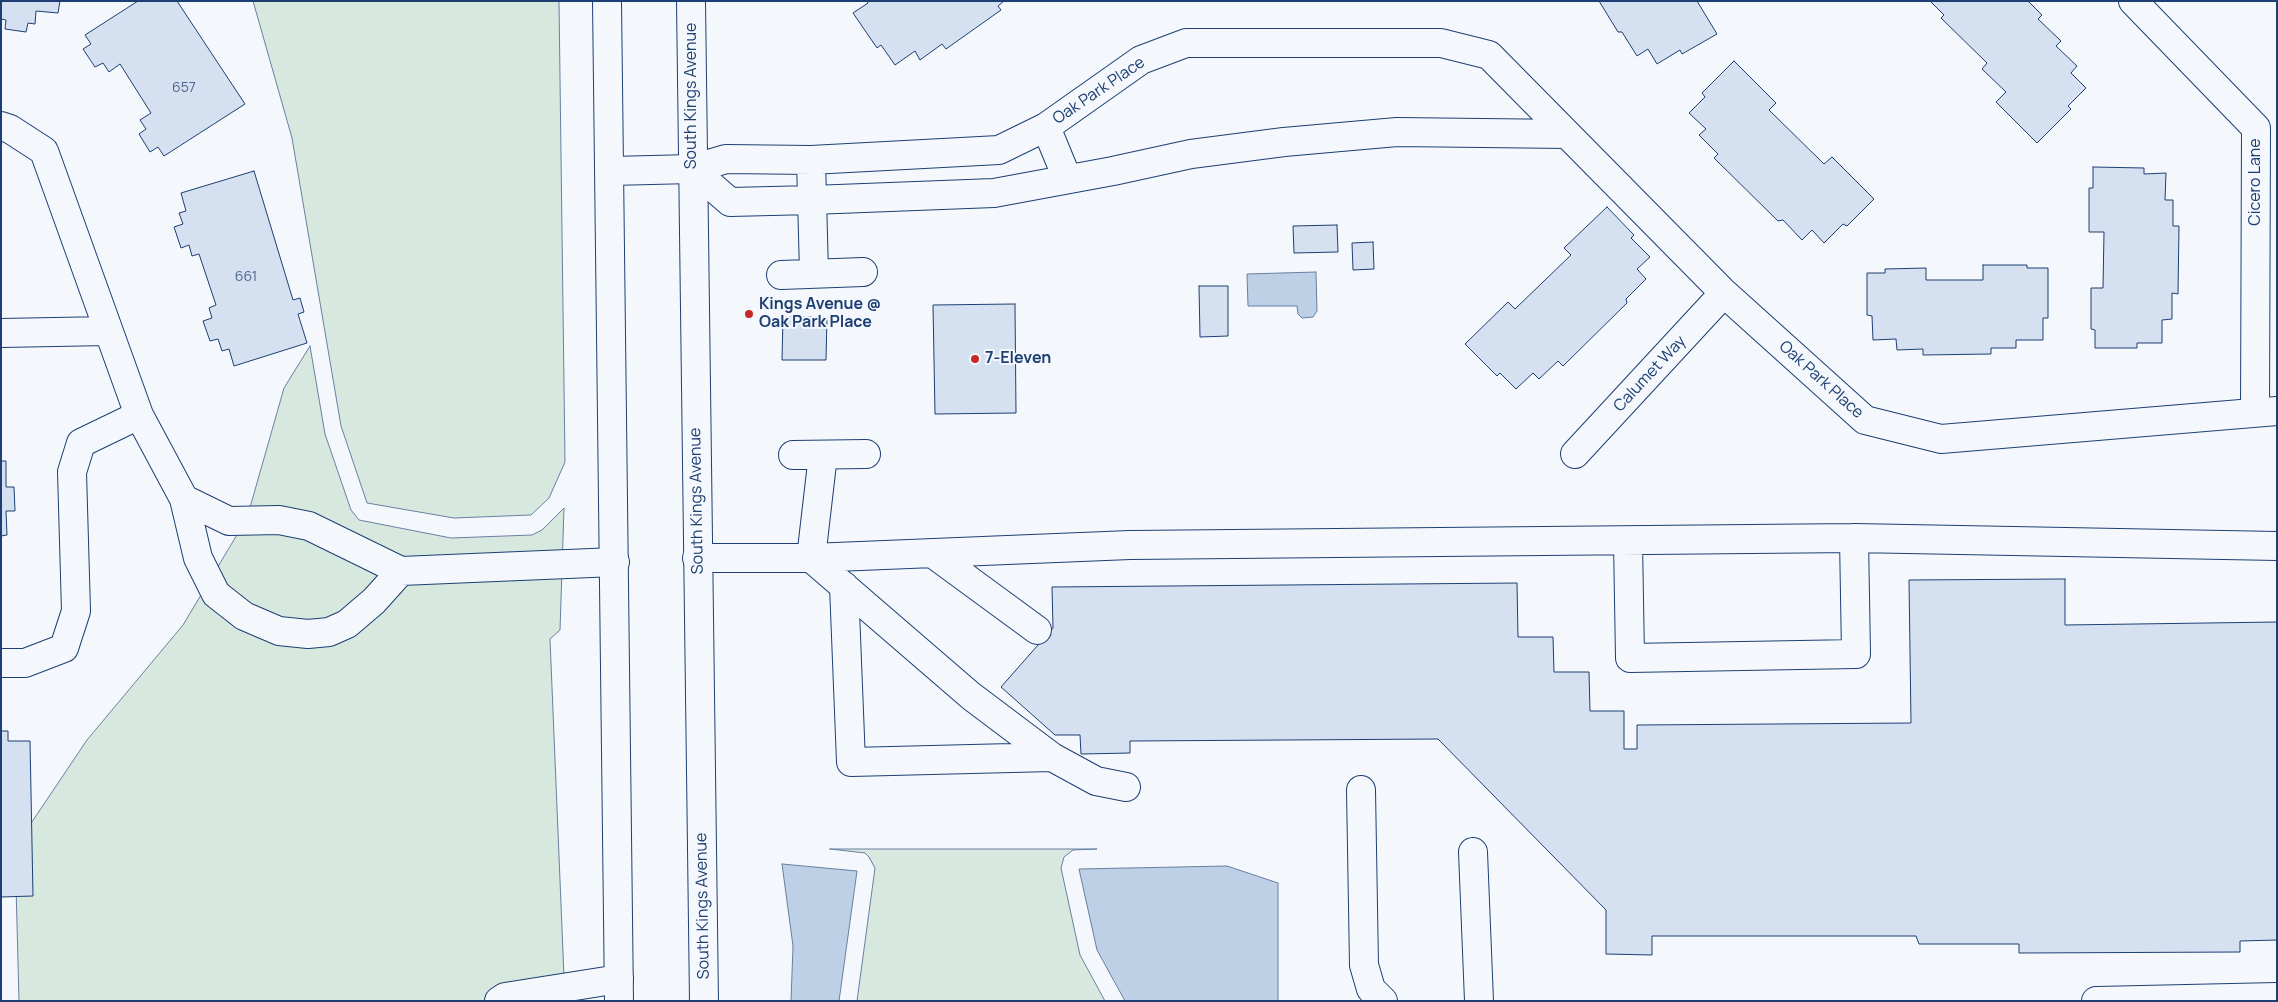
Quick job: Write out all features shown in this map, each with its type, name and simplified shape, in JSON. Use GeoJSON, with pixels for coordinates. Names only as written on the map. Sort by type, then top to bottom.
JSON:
{"type":"FeatureCollection","features":[{"type":"Feature","properties":{"kind":"street"},"geometry":{"type":"LineString","coordinates":[[499,1001],[505,997],[619,990],[611,171],[607,1]]}},
{"type":"Feature","properties":{"kind":"street","name":"South Kings Avenue"},"geometry":{"type":"LineString","coordinates":[[691,1],[704,1001]]}},
{"type":"Feature","properties":{"kind":"street","name":"Cicero Lane"},"geometry":{"type":"LineString","coordinates":[[2133,1],[2256,128],[2266,412]]}},
{"type":"Feature","properties":{"kind":"street","name":"Oak Park Place"},"geometry":{"type":"LineString","coordinates":[[611,171],[692,170],[726,159],[811,160],[999,150],[1046,127],[1141,60],[1186,43],[1441,43],[1489,55],[1724,293],[1865,420],[1942,438],[2266,412]]}},
{"type":"Feature","properties":{"kind":"street"},"geometry":{"type":"LineString","coordinates":[[1,126],[10,129],[44,150],[139,415],[184,499],[198,558],[216,594],[244,616],[278,631],[308,634],[329,632],[347,624],[374,601],[401,571]]}},
{"type":"Feature","properties":{"kind":"street"},"geometry":{"type":"LineString","coordinates":[[1046,127],[1067,178]]}},
{"type":"Feature","properties":{"kind":"street"},"geometry":{"type":"LineString","coordinates":[[692,170],[730,202],[812,200],[994,192],[1113,171],[1191,154],[1284,142],[1397,132],[1567,134]]}},
{"type":"Feature","properties":{"kind":"street"},"geometry":{"type":"LineString","coordinates":[[811,160],[814,273]]}},
{"type":"Feature","properties":{"kind":"street"},"geometry":{"type":"LineString","coordinates":[[781,274],[863,272]]}},
{"type":"Feature","properties":{"kind":"street","name":"Calumet Way"},"geometry":{"type":"LineString","coordinates":[[1575,454],[1724,293]]}},
{"type":"Feature","properties":{"kind":"street"},"geometry":{"type":"LineString","coordinates":[[1,333],[108,331]]}},
{"type":"Feature","properties":{"kind":"street"},"geometry":{"type":"LineString","coordinates":[[1,663],[25,663],[64,648],[76,611],[72,472],[81,443],[139,415]]}},
{"type":"Feature","properties":{"kind":"street"},"geometry":{"type":"LineString","coordinates":[[793,455],[866,454]]}},
{"type":"Feature","properties":{"kind":"street"},"geometry":{"type":"LineString","coordinates":[[811,558],[823,455]]}},
{"type":"Feature","properties":{"kind":"street"},"geometry":{"type":"LineString","coordinates":[[184,499],[229,521],[279,520],[309,526],[401,571],[614,562]]}},
{"type":"Feature","properties":{"kind":"street"},"geometry":{"type":"LineString","coordinates":[[698,558],[811,558],[1130,546],[1854,538],[2277,546]]}},
{"type":"Feature","properties":{"kind":"street"},"geometry":{"type":"LineString","coordinates":[[1628,541],[1630,658],[1856,654],[1854,538]]}},
{"type":"Feature","properties":{"kind":"street"},"geometry":{"type":"LineString","coordinates":[[932,553],[1036,630]]}},
{"type":"Feature","properties":{"kind":"street"},"geometry":{"type":"LineString","coordinates":[[811,558],[971,696],[1052,757],[1096,781],[1126,787]]}},
{"type":"Feature","properties":{"kind":"street"},"geometry":{"type":"LineString","coordinates":[[844,586],[851,762],[1052,757]]}},
{"type":"Feature","properties":{"kind":"street"},"geometry":{"type":"LineString","coordinates":[[1361,790],[1364,965],[1371,989],[1383,1001]]}},
{"type":"Feature","properties":{"kind":"street"},"geometry":{"type":"LineString","coordinates":[[1473,852],[1479,1001]]}},
{"type":"Feature","properties":{"kind":"street"},"geometry":{"type":"LineString","coordinates":[[2096,1001],[2277,996]]}},
{"type":"Feature","properties":{"kind":"shaded area"},"geometry":{"type":"Polygon","coordinates":[[[253,1],[559,1],[565,462],[549,498],[531,515],[454,518],[367,503],[341,426],[292,138],[253,1]]]}},
{"type":"Feature","properties":{"kind":"shaded area"},"geometry":{"type":"Polygon","coordinates":[[[310,346],[325,434],[351,510],[359,520],[451,538],[532,535],[542,530],[564,508],[560,630],[550,639],[565,1001],[19,1001],[15,847],[87,740],[183,625],[247,518],[284,388],[310,346]]]}},
{"type":"Feature","properties":{"kind":"shaded area"},"geometry":{"type":"Polygon","coordinates":[[[830,849],[1097,849],[1073,850],[1064,857],[1061,868],[1080,955],[1105,1001],[857,1001],[875,868],[865,853],[830,849]]]}},
{"type":"Feature","properties":{"kind":"water"},"geometry":{"type":"Polygon","coordinates":[[[1316,272],[1317,311],[1313,317],[1302,318],[1298,314],[1297,306],[1248,306],[1247,274],[1316,272]]]}},
{"type":"Feature","properties":{"kind":"water"},"geometry":{"type":"Polygon","coordinates":[[[782,864],[857,871],[839,1001],[791,1001],[793,946],[782,864]]]}},
{"type":"Feature","properties":{"kind":"water"},"geometry":{"type":"Polygon","coordinates":[[[1227,866],[1278,883],[1278,1001],[1125,1001],[1097,950],[1079,869],[1227,866]]]}},
{"type":"Feature","properties":{"kind":"building"},"geometry":{"type":"Polygon","coordinates":[[[1,1],[60,1],[58,13],[36,11],[35,24],[28,23],[26,32],[5,29],[6,20],[1,19],[1,1]]]}},
{"type":"Feature","properties":{"kind":"building"},"geometry":{"type":"Polygon","coordinates":[[[138,1],[177,1],[245,104],[164,156],[158,147],[150,152],[139,134],[146,129],[140,120],[151,113],[120,64],[109,72],[103,63],[95,67],[83,49],[91,44],[85,35],[138,1]]]}},
{"type":"Feature","properties":{"kind":"building"},"geometry":{"type":"Polygon","coordinates":[[[867,1],[1004,1],[998,6],[1001,10],[946,49],[942,44],[920,60],[915,51],[895,65],[881,45],[877,48],[853,13],[868,3],[867,1]]]}},
{"type":"Feature","properties":{"kind":"building"},"geometry":{"type":"Polygon","coordinates":[[[1599,1],[1697,1],[1717,34],[1682,54],[1680,50],[1657,64],[1648,49],[1637,56],[1622,32],[1618,32],[1599,1]]]}},
{"type":"Feature","properties":{"kind":"building"},"geometry":{"type":"Polygon","coordinates":[[[1930,1],[2028,1],[2042,15],[2038,19],[2061,41],[2056,46],[2077,66],[2071,73],[2086,88],[2068,106],[2071,109],[2037,143],[1996,102],[2006,92],[1982,69],[1987,63],[1941,18],[1944,15],[1930,1]]]}},
{"type":"Feature","properties":{"kind":"building"},"geometry":{"type":"Polygon","coordinates":[[[1734,61],[1776,103],[1769,110],[1824,164],[1832,157],[1874,199],[1847,226],[1843,224],[1824,243],[1812,230],[1802,240],[1783,220],[1778,221],[1714,158],[1718,154],[1699,135],[1706,129],[1689,113],[1705,97],[1702,93],[1734,61]]]}},
{"type":"Feature","properties":{"kind":"building"},"geometry":{"type":"Polygon","coordinates":[[[2093,167],[2144,168],[2144,174],[2166,173],[2165,200],[2173,200],[2173,226],[2179,226],[2178,294],[2172,293],[2172,319],[2162,320],[2162,343],[2137,343],[2137,348],[2095,348],[2095,330],[2091,329],[2091,288],[2103,288],[2104,232],[2089,232],[2089,188],[2093,188],[2093,167]]]}},
{"type":"Feature","properties":{"kind":"building"},"geometry":{"type":"Polygon","coordinates":[[[254,171],[293,300],[300,298],[304,312],[298,314],[307,343],[234,366],[229,349],[222,351],[218,339],[210,341],[203,321],[212,318],[209,308],[216,305],[199,254],[192,256],[189,245],[181,248],[174,227],[183,224],[179,213],[186,211],[181,193],[254,171]]]}},
{"type":"Feature","properties":{"kind":"building"},"geometry":{"type":"Polygon","coordinates":[[[1607,207],[1634,235],[1631,238],[1650,257],[1637,269],[1646,279],[1626,299],[1627,303],[1563,366],[1558,361],[1539,379],[1533,373],[1516,389],[1500,373],[1497,376],[1465,344],[1508,302],[1515,309],[1571,255],[1564,248],[1607,207]]]}},
{"type":"Feature","properties":{"kind":"building"},"geometry":{"type":"Polygon","coordinates":[[[1337,225],[1338,252],[1294,253],[1293,226],[1337,225]]]}},
{"type":"Feature","properties":{"kind":"building"},"geometry":{"type":"Polygon","coordinates":[[[1373,242],[1374,269],[1353,270],[1352,243],[1373,242]]]}},
{"type":"Feature","properties":{"kind":"building"},"geometry":{"type":"Polygon","coordinates":[[[1983,265],[2027,265],[2027,268],[2048,268],[2048,318],[2043,318],[2043,340],[2016,340],[2016,348],[1991,348],[1991,354],[1923,355],[1923,349],[1897,350],[1896,339],[1873,340],[1872,316],[1867,315],[1867,273],[1885,273],[1885,269],[1926,268],[1926,280],[1983,280],[1983,265]]]}},
{"type":"Feature","properties":{"kind":"building"},"geometry":{"type":"Polygon","coordinates":[[[1199,286],[1228,286],[1228,336],[1200,337],[1199,286]]]}},
{"type":"Feature","properties":{"kind":"building","name":"7-Eleven"},"geometry":{"type":"Polygon","coordinates":[[[1015,304],[1016,413],[935,414],[933,305],[1015,304]]]}},
{"type":"Feature","properties":{"kind":"building"},"geometry":{"type":"Polygon","coordinates":[[[783,317],[827,317],[826,360],[782,360],[783,317]]]}},
{"type":"Feature","properties":{"kind":"building"},"geometry":{"type":"Polygon","coordinates":[[[1,461],[6,461],[6,487],[14,487],[15,511],[6,511],[7,535],[1,536],[1,461]]]}},
{"type":"Feature","properties":{"kind":"building"},"geometry":{"type":"Polygon","coordinates":[[[2065,579],[2065,625],[2277,622],[2277,940],[2240,941],[2240,952],[2019,953],[2019,944],[1919,944],[1916,936],[1652,936],[1652,955],[1606,954],[1606,910],[1438,739],[1130,741],[1130,753],[1081,754],[1080,735],[1055,735],[1001,687],[1053,628],[1052,587],[1517,583],[1518,637],[1553,637],[1554,672],[1589,672],[1590,711],[1624,711],[1624,749],[1637,749],[1637,725],[1911,723],[1909,580],[2065,579]]]}},
{"type":"Feature","properties":{"kind":"building"},"geometry":{"type":"Polygon","coordinates":[[[1,731],[8,731],[8,741],[30,741],[33,896],[1,897],[1,731]]]}},
{"type":"Feature","properties":{"kind":"place","name":"Kings Avenue @ Oak Park Place"},"geometry":{"type":"Point","coordinates":[749,314]}},
{"type":"Feature","properties":{"kind":"place","name":"7-Eleven"},"geometry":{"type":"Point","coordinates":[975,359]}}]}
